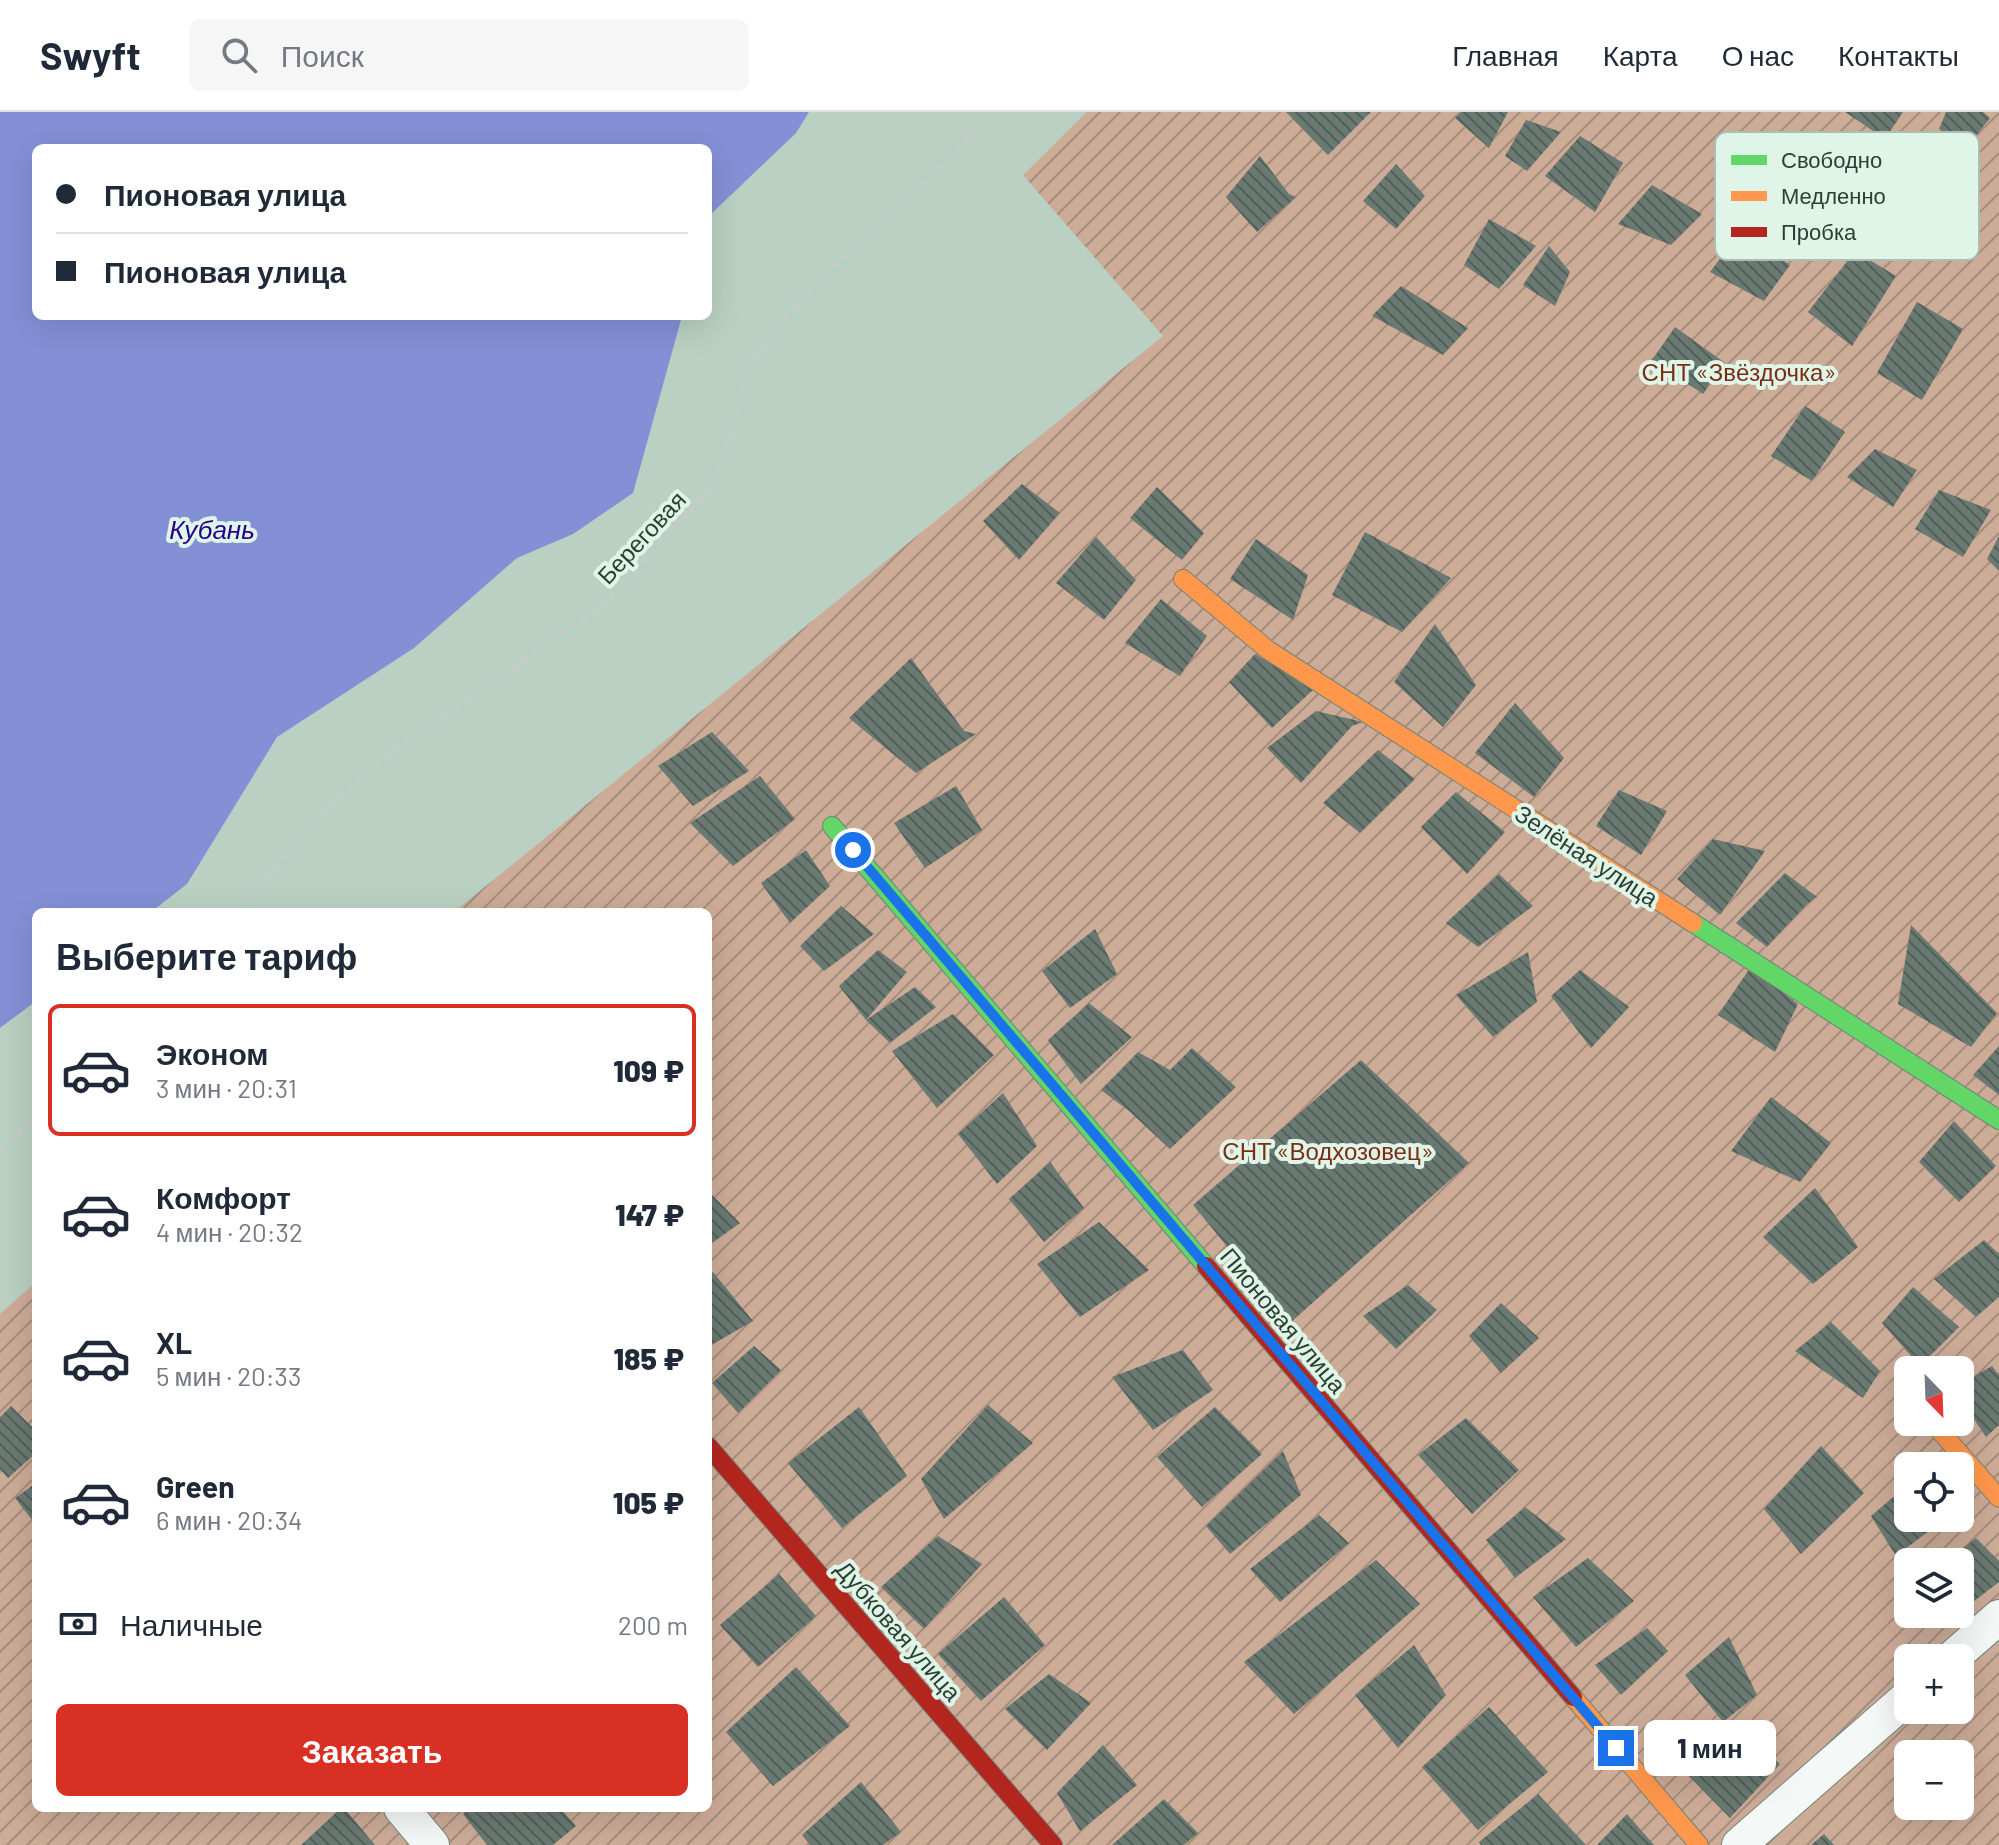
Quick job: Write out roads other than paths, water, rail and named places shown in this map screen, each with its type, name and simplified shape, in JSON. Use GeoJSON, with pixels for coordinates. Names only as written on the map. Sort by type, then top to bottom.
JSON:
{"type":"FeatureCollection","features":[{"type":"Feature","properties":{"kind":"street","name":"Зелёная улица"},"geometry":{"type":"LineString","coordinates":[[1183,579],[1268,650],[1999,1120]]}},
{"type":"Feature","properties":{"kind":"street","name":"Пионовая улица"},"geometry":{"type":"LineString","coordinates":[[832,826],[1699,1845]]}},
{"type":"Feature","properties":{"kind":"street"},"geometry":{"type":"LineString","coordinates":[[1944,1436],[1999,1498]]}},
{"type":"Feature","properties":{"kind":"street","name":"Дубковая улица"},"geometry":{"type":"LineString","coordinates":[[712,1451],[1053,1845]]}},
{"type":"Feature","properties":{"kind":"street"},"geometry":{"type":"LineString","coordinates":[[1968,1644],[1999,1617]]}},
{"type":"Feature","properties":{"kind":"street"},"geometry":{"type":"LineString","coordinates":[[1739,1845],[1894,1709]]}},
{"type":"Feature","properties":{"kind":"street"},"geometry":{"type":"LineString","coordinates":[[404,1812],[432,1845]]}},
{"type":"Feature","properties":{"kind":"water","name":"Кубань"},"geometry":{"type":"Polygon","coordinates":[[[0,112],[809,112],[796,133],[712,213],[712,144],[32,144],[32,320],[681,320],[633,493],[573,534],[517,558],[414,648],[277,737],[187,884],[156,908],[32,908],[32,1004],[0,1028],[0,112]]]}},
{"type":"Feature","properties":{"kind":"park label","name":"СНТ «Звёздочка»"},"geometry":{"type":"Point","coordinates":[1739,371]}},
{"type":"Feature","properties":{"kind":"park label","name":"СНТ «Водхозовец»"},"geometry":{"type":"Point","coordinates":[1328,1150]}}]}
